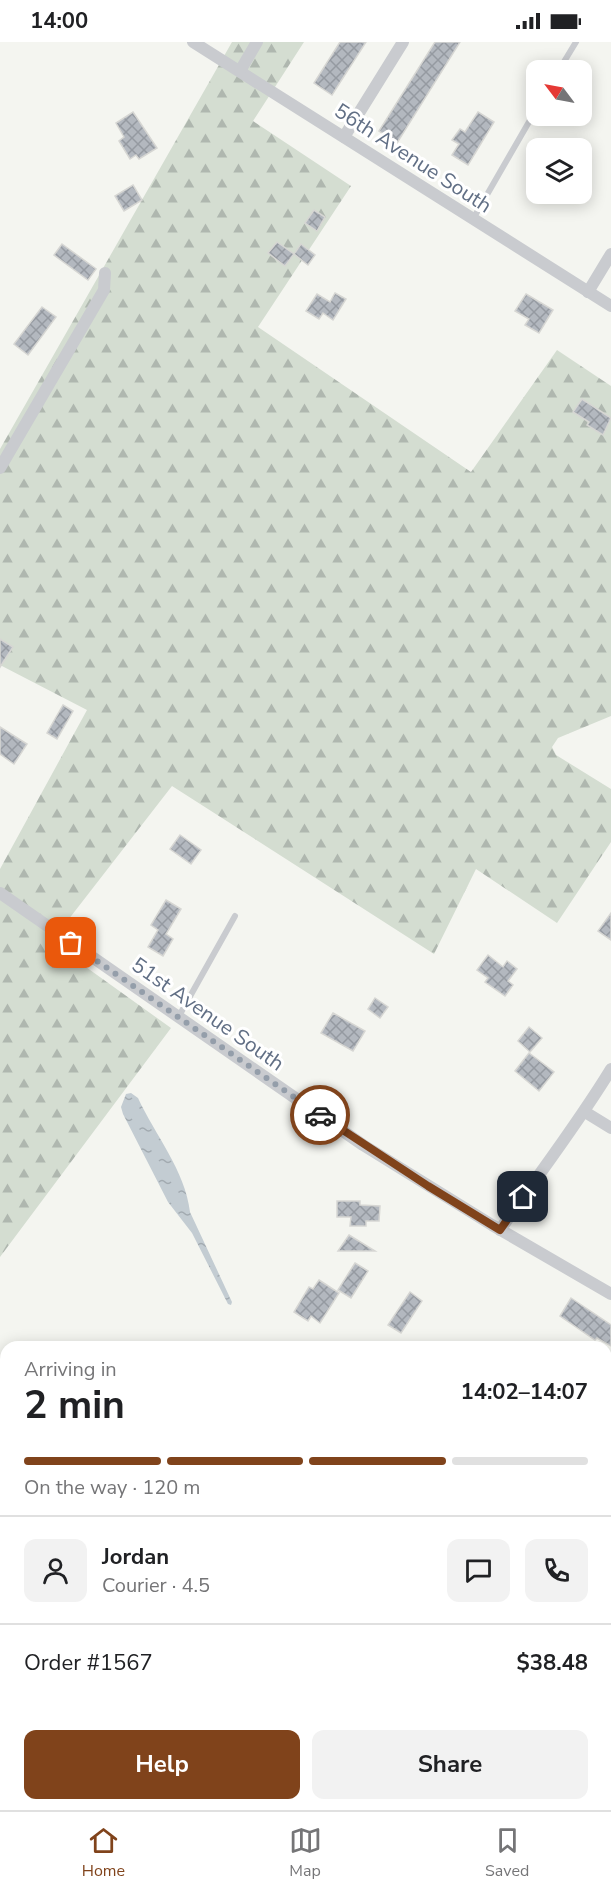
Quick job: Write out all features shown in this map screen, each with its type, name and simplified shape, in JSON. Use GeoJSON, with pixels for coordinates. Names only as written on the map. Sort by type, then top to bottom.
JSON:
{"type":"FeatureCollection","features":[{"type":"Feature","properties":{"kind":"street","name":"56th Avenue South"},"geometry":{"type":"LineString","coordinates":[[194,42],[611,306]]}},
{"type":"Feature","properties":{"kind":"street"},"geometry":{"type":"LineString","coordinates":[[240,71],[257,42]]}},
{"type":"Feature","properties":{"kind":"street"},"geometry":{"type":"LineString","coordinates":[[344,137],[402,42]]}},
{"type":"Feature","properties":{"kind":"street"},"geometry":{"type":"LineString","coordinates":[[588,292],[611,254]]}},
{"type":"Feature","properties":{"kind":"street"},"geometry":{"type":"LineString","coordinates":[[0,468],[104,290],[105,273]]}},
{"type":"Feature","properties":{"kind":"street","name":"51st Avenue South"},"geometry":{"type":"LineString","coordinates":[[0,893],[363,1145],[500,1230],[611,1294]]}},
{"type":"Feature","properties":{"kind":"street"},"geometry":{"type":"LineString","coordinates":[[500,1230],[585,1112],[611,1069]]}},
{"type":"Feature","properties":{"kind":"street"},"geometry":{"type":"LineString","coordinates":[[585,1112],[611,1128]]}},
{"type":"Feature","properties":{"kind":"lane"},"geometry":{"type":"LineString","coordinates":[[565,60],[576,42]]}},
{"type":"Feature","properties":{"kind":"lane"},"geometry":{"type":"LineString","coordinates":[[473,220],[527,126]]}},
{"type":"Feature","properties":{"kind":"lane"},"geometry":{"type":"LineString","coordinates":[[178,1017],[235,916]]}},
{"type":"Feature","properties":{"kind":"green space"},"geometry":{"type":"Polygon","coordinates":[[[232,42],[304,42],[253,121],[351,186],[258,327],[471,472],[557,350],[611,386],[611,716],[558,738],[552,747],[556,755],[611,789],[611,842],[557,923],[476,869],[434,954],[172,786],[51,942],[171,1028],[0,1257],[0,869],[87,710],[0,665],[0,449],[232,42]]]}},
{"type":"Feature","properties":{"kind":"water"},"geometry":{"type":"Polygon","coordinates":[[[131,1093],[138,1098],[176,1167],[190,1212],[232,1302],[231,1305],[228,1304],[192,1233],[168,1202],[123,1114],[121,1107],[126,1094],[131,1093]]]}},
{"type":"Feature","properties":{"kind":"building"},"geometry":{"type":"Polygon","coordinates":[[[340,42],[366,42],[332,95],[314,83],[340,42]]]}},
{"type":"Feature","properties":{"kind":"building"},"geometry":{"type":"Polygon","coordinates":[[[435,42],[460,42],[397,143],[379,131],[435,42]]]}},
{"type":"Feature","properties":{"kind":"building"},"geometry":{"type":"Polygon","coordinates":[[[133,112],[157,148],[139,159],[136,155],[130,159],[119,141],[124,137],[116,123],[133,112]]]}},
{"type":"Feature","properties":{"kind":"building"},"geometry":{"type":"Polygon","coordinates":[[[478,112],[494,122],[468,165],[452,155],[459,144],[452,140],[460,129],[465,132],[478,112]]]}},
{"type":"Feature","properties":{"kind":"building"},"geometry":{"type":"Polygon","coordinates":[[[133,185],[142,200],[124,211],[115,196],[133,185]]]}},
{"type":"Feature","properties":{"kind":"building"},"geometry":{"type":"Polygon","coordinates":[[[314,210],[325,217],[317,231],[305,223],[314,210]]]}},
{"type":"Feature","properties":{"kind":"building"},"geometry":{"type":"Polygon","coordinates":[[[277,242],[294,254],[285,266],[268,253],[277,242]]]}},
{"type":"Feature","properties":{"kind":"building"},"geometry":{"type":"Polygon","coordinates":[[[62,244],[96,269],[88,280],[54,255],[62,244]]]}},
{"type":"Feature","properties":{"kind":"building"},"geometry":{"type":"Polygon","coordinates":[[[301,244],[315,255],[308,265],[294,254],[301,244]]]}},
{"type":"Feature","properties":{"kind":"building"},"geometry":{"type":"Polygon","coordinates":[[[335,293],[346,299],[333,320],[323,313],[319,319],[306,311],[317,294],[330,302],[335,293]]]}},
{"type":"Feature","properties":{"kind":"building"},"geometry":{"type":"Polygon","coordinates":[[[526,294],[553,310],[539,333],[525,325],[529,319],[515,311],[526,294]]]}},
{"type":"Feature","properties":{"kind":"building"},"geometry":{"type":"Polygon","coordinates":[[[42,307],[56,317],[28,355],[14,344],[42,307]]]}},
{"type":"Feature","properties":{"kind":"building"},"geometry":{"type":"Polygon","coordinates":[[[582,399],[611,418],[603,435],[573,412],[582,399]]]}},
{"type":"Feature","properties":{"kind":"building"},"geometry":{"type":"Polygon","coordinates":[[[0,639],[13,647],[0,667],[0,639]]]}},
{"type":"Feature","properties":{"kind":"building"},"geometry":{"type":"Polygon","coordinates":[[[63,705],[73,711],[57,739],[47,733],[63,705]]]}},
{"type":"Feature","properties":{"kind":"building"},"geometry":{"type":"Polygon","coordinates":[[[0,727],[27,744],[14,764],[0,754],[0,727]]]}},
{"type":"Feature","properties":{"kind":"building"},"geometry":{"type":"Polygon","coordinates":[[[180,835],[201,850],[191,864],[170,849],[180,835]]]}},
{"type":"Feature","properties":{"kind":"building"},"geometry":{"type":"Polygon","coordinates":[[[166,900],[181,909],[166,934],[173,939],[163,956],[148,947],[158,930],[151,925],[166,900]]]}},
{"type":"Feature","properties":{"kind":"building"},"geometry":{"type":"Polygon","coordinates":[[[611,913],[611,940],[598,931],[611,913]]]}},
{"type":"Feature","properties":{"kind":"building"},"geometry":{"type":"Polygon","coordinates":[[[488,955],[503,967],[507,961],[517,969],[508,981],[513,985],[505,996],[485,982],[488,978],[477,970],[488,955]]]}},
{"type":"Feature","properties":{"kind":"building"},"geometry":{"type":"Polygon","coordinates":[[[375,998],[388,1007],[380,1018],[368,1009],[375,998]]]}},
{"type":"Feature","properties":{"kind":"building"},"geometry":{"type":"Polygon","coordinates":[[[333,1013],[365,1031],[353,1051],[321,1033],[333,1013]]]}},
{"type":"Feature","properties":{"kind":"building"},"geometry":{"type":"Polygon","coordinates":[[[529,1027],[542,1038],[530,1052],[518,1041],[529,1027]]]}},
{"type":"Feature","properties":{"kind":"building"},"geometry":{"type":"Polygon","coordinates":[[[529,1053],[554,1072],[539,1091],[515,1071],[529,1053]]]}},
{"type":"Feature","properties":{"kind":"building"},"geometry":{"type":"Polygon","coordinates":[[[337,1201],[360,1201],[360,1205],[380,1206],[379,1221],[366,1221],[366,1226],[350,1226],[351,1217],[337,1217],[337,1201]]]}},
{"type":"Feature","properties":{"kind":"building"},"geometry":{"type":"Polygon","coordinates":[[[349,1235],[375,1251],[338,1251],[349,1235]]]}},
{"type":"Feature","properties":{"kind":"building"},"geometry":{"type":"Polygon","coordinates":[[[355,1263],[368,1271],[351,1298],[338,1290],[355,1263]]]}},
{"type":"Feature","properties":{"kind":"building"},"geometry":{"type":"Polygon","coordinates":[[[319,1280],[339,1293],[320,1323],[311,1316],[308,1321],[294,1312],[309,1287],[313,1289],[319,1280]]]}},
{"type":"Feature","properties":{"kind":"building"},"geometry":{"type":"Polygon","coordinates":[[[410,1292],[422,1301],[401,1333],[388,1325],[410,1292]]]}},
{"type":"Feature","properties":{"kind":"building"},"geometry":{"type":"Polygon","coordinates":[[[571,1298],[611,1325],[611,1341],[602,1341],[597,1338],[595,1340],[560,1316],[571,1298]]]}},
{"type":"Feature","properties":{"kind":"way so far"},"geometry":{"type":"LineString","coordinates":[[71,943],[320,1115]]}},
{"type":"Feature","properties":{"kind":"route"},"geometry":{"type":"LineString","coordinates":[[320,1115],[363,1145],[500,1230],[523,1197]]}}]}
